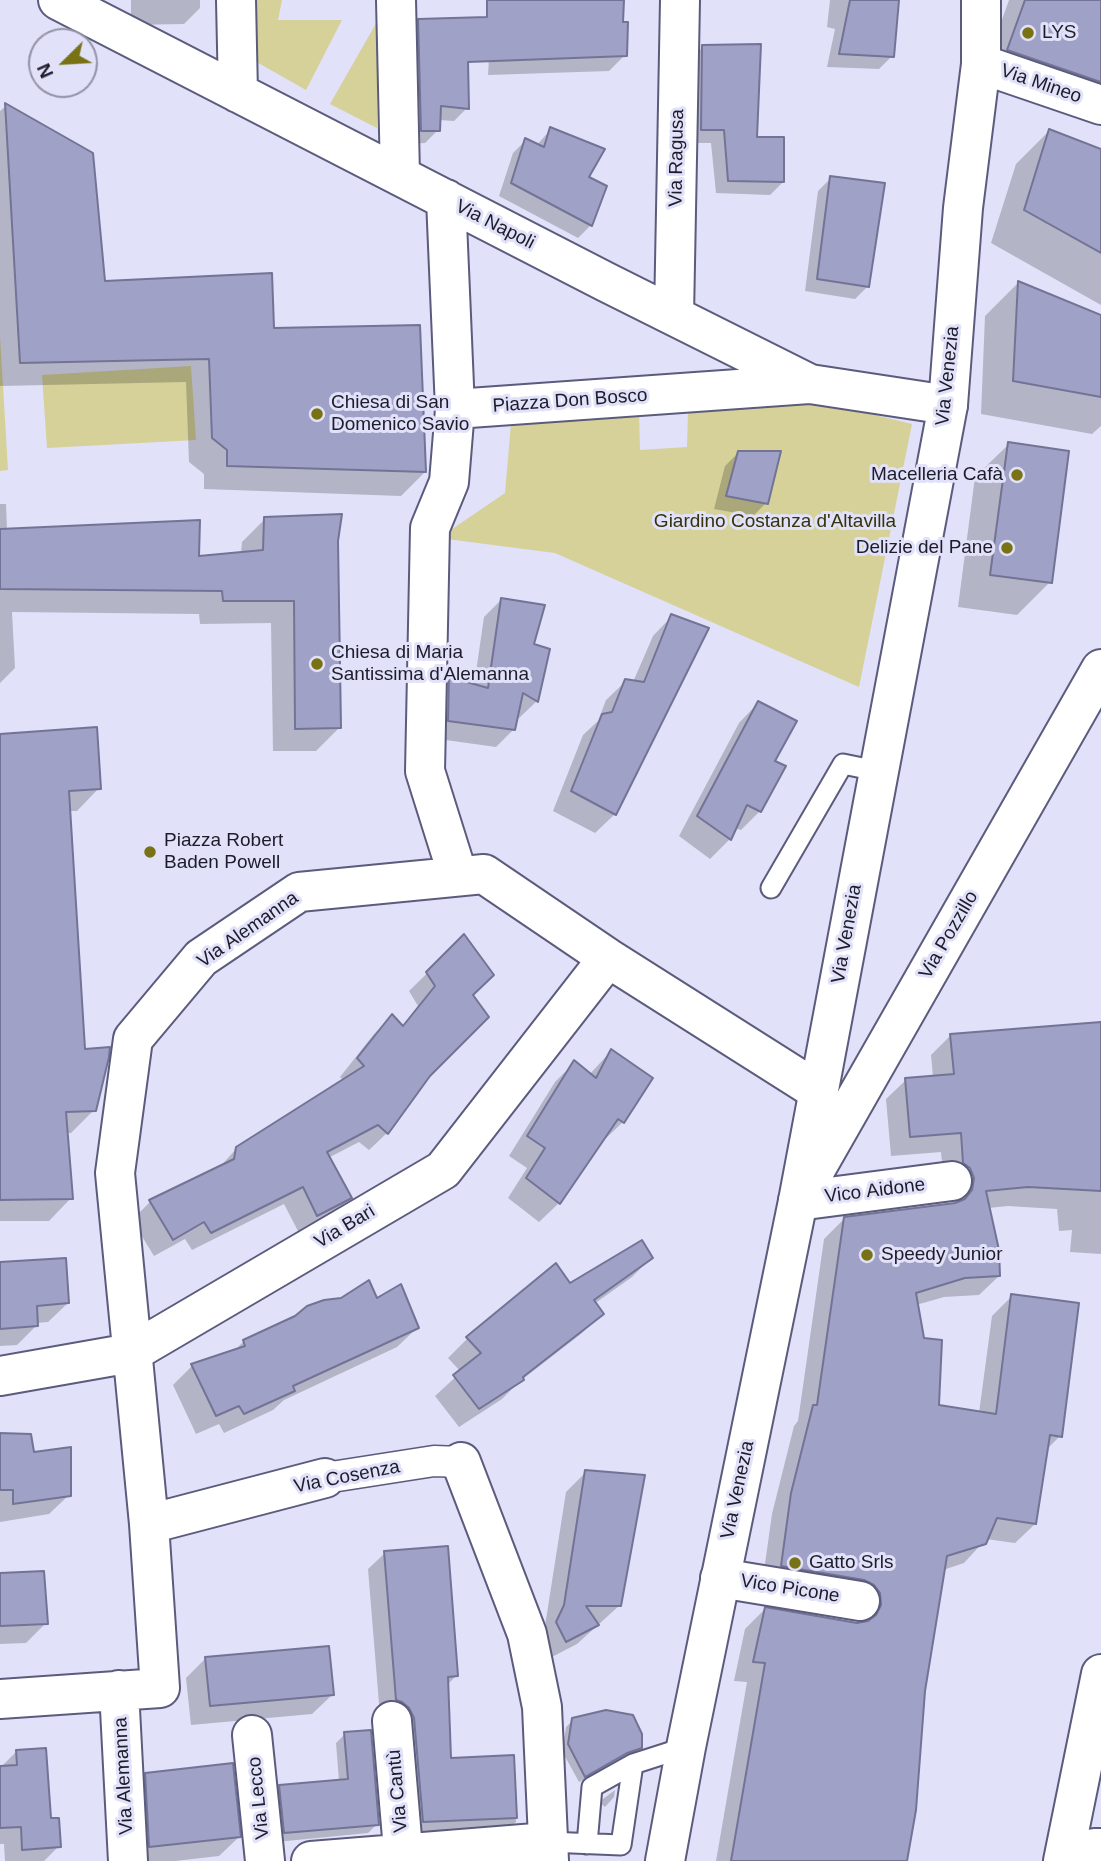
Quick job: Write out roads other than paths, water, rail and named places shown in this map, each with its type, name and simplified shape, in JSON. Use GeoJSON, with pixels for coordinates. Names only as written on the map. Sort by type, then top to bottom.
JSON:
{"type":"FeatureCollection","features":[{"type":"Feature","properties":{"kind":"street","name":"Via Napoli"},"geometry":{"type":"LineString","coordinates":[[58,0],[810,384],[948,405]]}},
{"type":"Feature","properties":{"kind":"street"},"geometry":{"type":"LineString","coordinates":[[236,0],[239,93]]}},
{"type":"Feature","properties":{"kind":"street"},"geometry":{"type":"LineString","coordinates":[[397,0],[400,175]]}},
{"type":"Feature","properties":{"kind":"street","name":"Via Ragusa"},"geometry":{"type":"LineString","coordinates":[[674,316],[680,0]]}},
{"type":"Feature","properties":{"kind":"street","name":"Via Venezia"},"geometry":{"type":"LineString","coordinates":[[665,1861],[798,1201],[948,405],[963,208],[981,64],[981,0]]}},
{"type":"Feature","properties":{"kind":"street","name":"Via Mineo"},"geometry":{"type":"LineString","coordinates":[[981,64],[1101,105]]}},
{"type":"Feature","properties":{"kind":"street"},"geometry":{"type":"LineString","coordinates":[[446,199],[455,409],[449,482],[430,528],[425,771],[457,876]]}},
{"type":"Feature","properties":{"kind":"street","name":"Piazza Don Bosco"},"geometry":{"type":"LineString","coordinates":[[455,409],[810,384]]}},
{"type":"Feature","properties":{"kind":"street","name":"Via Pozzillo"},"geometry":{"type":"LineString","coordinates":[[798,1201],[1101,669]]}},
{"type":"Feature","properties":{"kind":"street","name":"Via Alemanna"},"geometry":{"type":"LineString","coordinates":[[149,1524],[115,1173],[133,1039],[201,958],[299,892],[484,874],[608,958],[818,1091]]}},
{"type":"Feature","properties":{"kind":"street","name":"Via Bari"},"geometry":{"type":"LineString","coordinates":[[0,1376],[131,1353],[443,1170],[608,958]]}},
{"type":"Feature","properties":{"kind":"street","name":"Vico Aidone"},"geometry":{"type":"LineString","coordinates":[[798,1201],[952,1181]]}},
{"type":"Feature","properties":{"kind":"street","name":"Via Cosenza"},"geometry":{"type":"LineString","coordinates":[[149,1524],[325,1478],[434,1461],[461,1462],[527,1634],[542,1707],[548,1852]]}},
{"type":"Feature","properties":{"kind":"street"},"geometry":{"type":"LineString","coordinates":[[0,1699],[160,1688],[149,1524]]}},
{"type":"Feature","properties":{"kind":"street","name":"Vico Picone"},"geometry":{"type":"LineString","coordinates":[[720,1578],[860,1601]]}},
{"type":"Feature","properties":{"kind":"street"},"geometry":{"type":"LineString","coordinates":[[1063,1861],[1101,1674]]}},
{"type":"Feature","properties":{"kind":"street","name":"Via Alemanna"},"geometry":{"type":"LineString","coordinates":[[119,1690],[128,1861]]}},
{"type":"Feature","properties":{"kind":"street","name":"Via Cantù"},"geometry":{"type":"LineString","coordinates":[[392,1721],[403,1857]]}},
{"type":"Feature","properties":{"kind":"street","name":"Via Lecco"},"geometry":{"type":"LineString","coordinates":[[252,1735],[265,1861]]}},
{"type":"Feature","properties":{"kind":"street"},"geometry":{"type":"LineString","coordinates":[[1072,1861],[1094,1848],[1101,1848]]}},
{"type":"Feature","properties":{"kind":"street"},"geometry":{"type":"LineString","coordinates":[[311,1861],[548,1852]]}},
{"type":"Feature","properties":{"kind":"lane"},"geometry":{"type":"LineString","coordinates":[[771,888],[843,764],[877,771]]}},
{"type":"Feature","properties":{"kind":"lane"},"geometry":{"type":"LineString","coordinates":[[587,1844],[592,1787],[633,1764],[686,1748]]}},
{"type":"Feature","properties":{"kind":"lane"},"geometry":{"type":"LineString","coordinates":[[548,1852],[587,1844],[621,1845],[633,1764]]}},
{"type":"Feature","properties":{"kind":"place","name":"LYS"},"geometry":{"type":"Point","coordinates":[1028,33]}},
{"type":"Feature","properties":{"kind":"place","name":"Chiesa di San Domenico Savio"},"geometry":{"type":"Point","coordinates":[317,414]}},
{"type":"Feature","properties":{"kind":"place","name":"Macelleria Cafà"},"geometry":{"type":"Point","coordinates":[1017,475]}},
{"type":"Feature","properties":{"kind":"place","name":"Delizie del Pane"},"geometry":{"type":"Point","coordinates":[1007,548]}},
{"type":"Feature","properties":{"kind":"place","name":"Chiesa di Maria Santissima d'Alemanna"},"geometry":{"type":"Point","coordinates":[317,664]}},
{"type":"Feature","properties":{"kind":"place","name":"Piazza Robert Baden Powell"},"geometry":{"type":"Point","coordinates":[150,852]}},
{"type":"Feature","properties":{"kind":"place","name":"Speedy Junior"},"geometry":{"type":"Point","coordinates":[867,1255]}},
{"type":"Feature","properties":{"kind":"place","name":"Gatto Srls"},"geometry":{"type":"Point","coordinates":[795,1563]}},
{"type":"Feature","properties":{"kind":"park label","name":"Giardino Costanza d'Altavilla"},"geometry":{"type":"Point","coordinates":[775,522]}}]}
